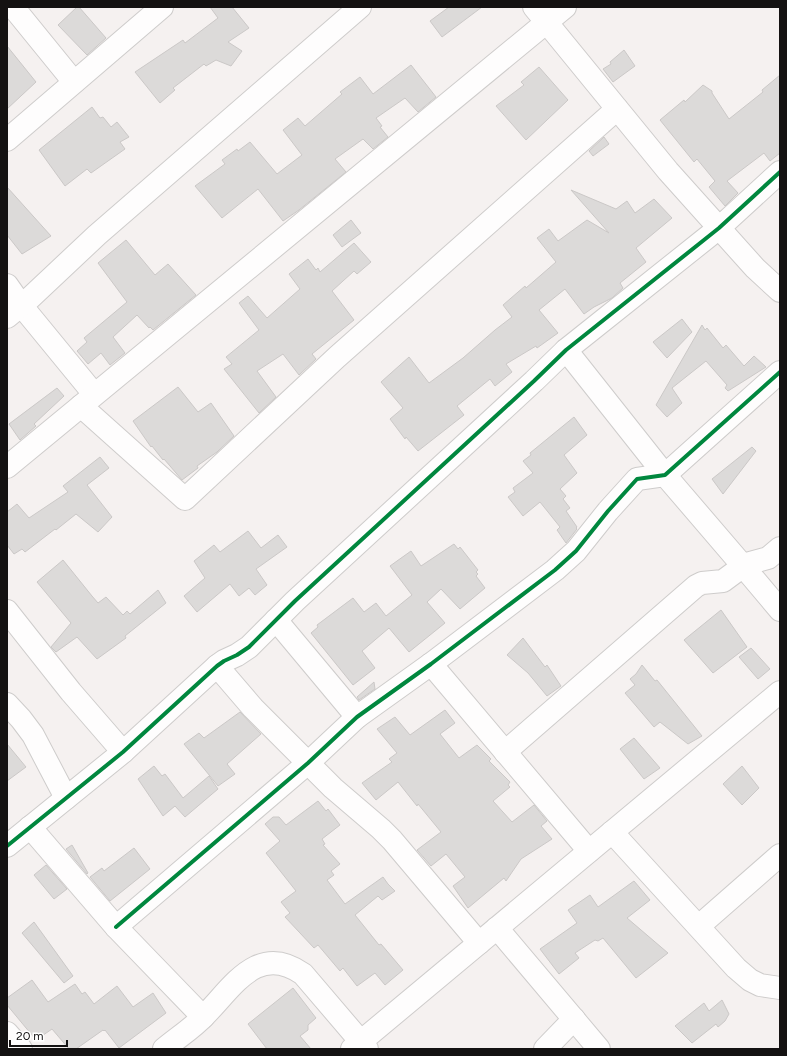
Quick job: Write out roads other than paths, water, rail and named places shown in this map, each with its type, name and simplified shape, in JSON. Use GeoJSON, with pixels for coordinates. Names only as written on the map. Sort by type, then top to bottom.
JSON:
{"type":"FeatureCollection","features":[{"type":"Feature","properties":{"kind":"street"},"geometry":{"type":"LineString","coordinates":[[13,7],[74,82]]}},
{"type":"Feature","properties":{"kind":"street"},"geometry":{"type":"LineString","coordinates":[[7,140],[162,7]]}},
{"type":"Feature","properties":{"kind":"street"},"geometry":{"type":"LineString","coordinates":[[14,311],[97,235],[360,7]]}},
{"type":"Feature","properties":{"kind":"street"},"geometry":{"type":"LineString","coordinates":[[7,467],[88,400],[540,14],[564,7]]}},
{"type":"Feature","properties":{"kind":"street"},"geometry":{"type":"LineString","coordinates":[[540,14],[668,171],[755,268],[780,291]]}},
{"type":"Feature","properties":{"kind":"street"},"geometry":{"type":"LineString","coordinates":[[7,285],[14,311],[88,400],[185,499],[337,357],[616,108]]}},
{"type":"Feature","properties":{"kind":"street"},"geometry":{"type":"LineString","coordinates":[[7,846],[123,752],[217,666],[249,647],[294,601],[528,387],[566,350],[719,228],[780,172]]}},
{"type":"Feature","properties":{"kind":"street"},"geometry":{"type":"LineString","coordinates":[[566,350],[665,475],[780,610]]}},
{"type":"Feature","properties":{"kind":"street"},"geometry":{"type":"LineString","coordinates":[[116,927],[308,762],[357,717],[431,664],[555,570],[576,551],[608,511],[637,479],[665,475],[780,372]]}},
{"type":"Feature","properties":{"kind":"street"},"geometry":{"type":"LineString","coordinates":[[505,752],[690,590],[702,583],[723,581],[746,564],[768,558],[780,548]]}},
{"type":"Feature","properties":{"kind":"street"},"geometry":{"type":"LineString","coordinates":[[7,611],[71,692],[123,752]]}},
{"type":"Feature","properties":{"kind":"street"},"geometry":{"type":"LineString","coordinates":[[276,620],[357,717]]}},
{"type":"Feature","properties":{"kind":"street"},"geometry":{"type":"LineString","coordinates":[[431,664],[588,851]]}},
{"type":"Feature","properties":{"kind":"street"},"geometry":{"type":"LineString","coordinates":[[217,666],[253,708],[333,788],[392,840],[479,943]]}},
{"type":"Feature","properties":{"kind":"street"},"geometry":{"type":"LineString","coordinates":[[164,1049],[204,1017],[243,974],[262,964],[273,963],[284,964],[294,968],[302,974],[360,1047],[479,943],[780,692]]}},
{"type":"Feature","properties":{"kind":"street"},"geometry":{"type":"LineString","coordinates":[[7,704],[22,719],[33,735],[66,798]]}},
{"type":"Feature","properties":{"kind":"street"},"geometry":{"type":"LineString","coordinates":[[30,827],[116,927],[204,1017]]}},
{"type":"Feature","properties":{"kind":"street"},"geometry":{"type":"LineString","coordinates":[[612,832],[736,968],[750,980],[760,985],[780,988]]}},
{"type":"Feature","properties":{"kind":"street"},"geometry":{"type":"LineString","coordinates":[[699,926],[780,855]]}},
{"type":"Feature","properties":{"kind":"street"},"geometry":{"type":"LineString","coordinates":[[497,928],[599,1049]]}},
{"type":"Feature","properties":{"kind":"street"},"geometry":{"type":"LineString","coordinates":[[545,1049],[574,1019]]}},
{"type":"Feature","properties":{"kind":"street"},"geometry":{"type":"LineString","coordinates":[[7,1033],[20,1049]]}}]}
